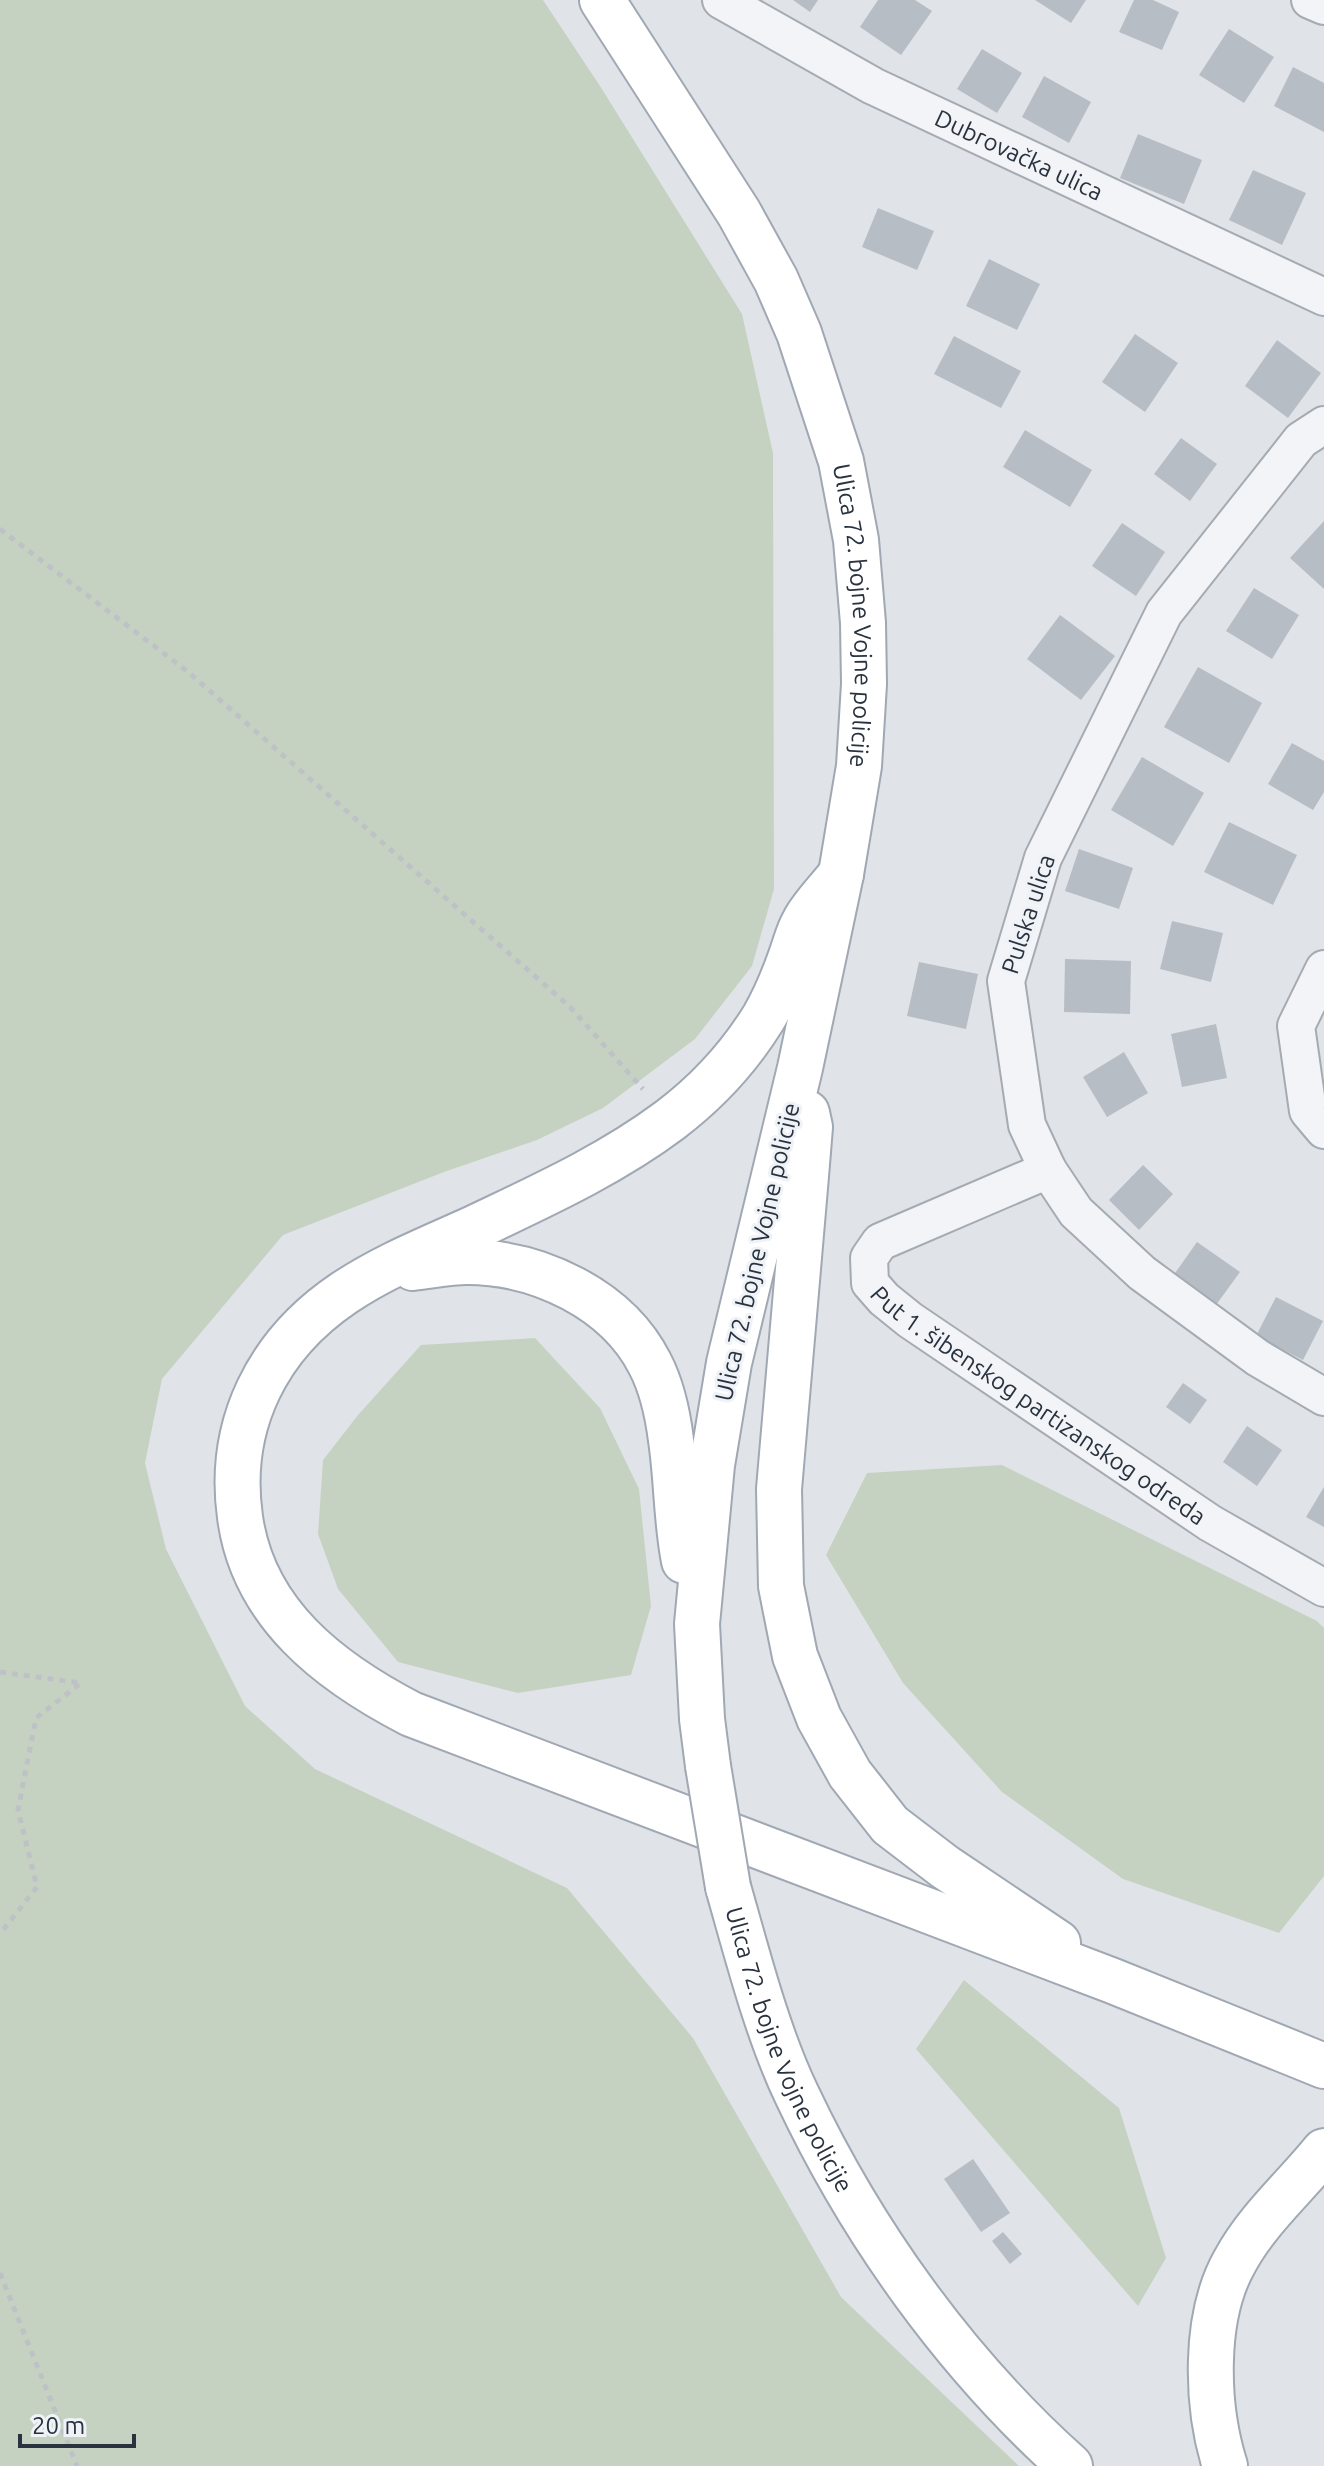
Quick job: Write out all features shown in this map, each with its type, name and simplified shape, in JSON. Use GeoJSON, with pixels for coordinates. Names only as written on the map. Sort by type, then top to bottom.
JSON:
{"type":"FeatureCollection","features":[{"type":"Feature","properties":{"kind":"main road","name":"Ulica 72. bojne Vojne policije"},"geometry":{"type":"LineString","coordinates":[[602,0],[739,213],[776,280],[799,333],[841,461],[856,540],[863,623],[864,684],[859,766],[841,874],[800,1068],[729,1363],[712,1465],[697,1624],[702,1719],[728,1887],[748,1959],[795,2093],[863,2216],[916,2295],[982,2377],[1070,2466]]}},
{"type":"Feature","properties":{"kind":"main road"},"geometry":{"type":"LineString","coordinates":[[841,874],[804,922],[765,1015],[740,1053],[670,1120],[586,1174],[379,1272],[342,1294],[302,1327],[270,1366],[250,1405],[239,1447],[236,1489],[241,1527],[250,1559],[267,1597],[296,1633],[334,1669],[411,1714],[1113,1981],[1324,2066]]}},
{"type":"Feature","properties":{"kind":"main road"},"geometry":{"type":"LineString","coordinates":[[800,1068],[810,1127],[779,1489],[781,1586],[795,1656],[819,1718],[850,1774],[890,1825],[945,1867],[1113,1981]]}},
{"type":"Feature","properties":{"kind":"main road"},"geometry":{"type":"LineString","coordinates":[[379,1272],[467,1262],[530,1269],[580,1293],[624,1325],[650,1364],[671,1439],[681,1545],[697,1624]]}},
{"type":"Feature","properties":{"kind":"main road"},"geometry":{"type":"LineString","coordinates":[[1225,2466],[1212,2405],[1212,2346],[1221,2296],[1234,2261],[1261,2224],[1324,2151]]}},
{"type":"Feature","properties":{"kind":"main road"},"geometry":{"type":"LineString","coordinates":[[1261,2224],[1324,2188]]}},
{"type":"Feature","properties":{"kind":"street","name":"Dubrovačka ulica"},"geometry":{"type":"LineString","coordinates":[[721,0],[873,86],[1324,297]]}},
{"type":"Feature","properties":{"kind":"street"},"geometry":{"type":"LineString","coordinates":[[1310,0],[1324,6]]}},
{"type":"Feature","properties":{"kind":"street","name":"Pulska ulica"},"geometry":{"type":"LineString","coordinates":[[1324,425],[1301,440],[1164,613],[1043,858],[1006,981],[1027,1125],[1048,1170],[1076,1212],[1142,1273],[1258,1358],[1324,1397]]}},
{"type":"Feature","properties":{"kind":"street"},"geometry":{"type":"LineString","coordinates":[[1324,969],[1296,1026],[1308,1111],[1324,1130]]}},
{"type":"Feature","properties":{"kind":"street","name":"Put 1. šibenskog partizanskog odreda"},"geometry":{"type":"LineString","coordinates":[[1048,1170],[880,1242],[869,1258],[870,1283],[910,1320],[1210,1523],[1324,1588]]}},
{"type":"Feature","properties":{"kind":"path"},"geometry":{"type":"LineString","coordinates":[[0,529],[187,671],[570,1007],[670,1120]]}},
{"type":"Feature","properties":{"kind":"path"},"geometry":{"type":"LineString","coordinates":[[0,1672],[81,1683],[36,1718],[18,1810],[37,1887],[0,1934]]}},
{"type":"Feature","properties":{"kind":"path"},"geometry":{"type":"LineString","coordinates":[[0,2273],[77,2466]]}},
{"type":"Feature","properties":{"kind":"green space"},"geometry":{"type":"Polygon","coordinates":[[[0,0],[543,0],[742,314],[773,453],[774,889],[752,966],[695,1039],[603,1108],[537,1140],[444,1172],[283,1235],[162,1379],[145,1463],[166,1549],[245,1706],[315,1769],[567,1888],[693,2038],[841,2297],[1019,2466],[0,2466],[0,0]]]}},
{"type":"Feature","properties":{"kind":"green space"},"geometry":{"type":"Polygon","coordinates":[[[535,1338],[600,1408],[639,1489],[651,1606],[631,1675],[518,1693],[398,1662],[338,1589],[318,1534],[323,1460],[358,1415],[421,1345],[535,1338]]]}},
{"type":"Feature","properties":{"kind":"green space"},"geometry":{"type":"Polygon","coordinates":[[[1002,1465],[1317,1621],[1324,1628],[1324,1876],[1279,1933],[1123,1879],[1002,1792],[903,1683],[826,1555],[867,1473],[1002,1465]]]}},
{"type":"Feature","properties":{"kind":"green space"},"geometry":{"type":"Polygon","coordinates":[[[964,1980],[1119,2108],[1166,2258],[1138,2306],[916,2049],[964,1980]]]}},
{"type":"Feature","properties":{"kind":"building"},"geometry":{"type":"Polygon","coordinates":[[[793,0],[818,0],[810,12],[793,0]]]}},
{"type":"Feature","properties":{"kind":"building"},"geometry":{"type":"Polygon","coordinates":[[[878,0],[915,0],[932,11],[901,55],[860,27],[878,0]]]}},
{"type":"Feature","properties":{"kind":"building"},"geometry":{"type":"Polygon","coordinates":[[[1035,0],[1086,0],[1071,23],[1035,0]]]}},
{"type":"Feature","properties":{"kind":"building"},"geometry":{"type":"Polygon","coordinates":[[[1134,0],[1153,0],[1179,12],[1162,50],[1119,32],[1134,0]]]}},
{"type":"Feature","properties":{"kind":"building"},"geometry":{"type":"Polygon","coordinates":[[[1229,29],[1274,57],[1244,103],[1199,75],[1229,29]]]}},
{"type":"Feature","properties":{"kind":"building"},"geometry":{"type":"Polygon","coordinates":[[[982,49],[1022,73],[997,113],[957,89],[982,49]]]}},
{"type":"Feature","properties":{"kind":"building"},"geometry":{"type":"Polygon","coordinates":[[[1293,67],[1324,83],[1324,132],[1274,106],[1293,67]]]}},
{"type":"Feature","properties":{"kind":"building"},"geometry":{"type":"Polygon","coordinates":[[[1044,76],[1091,102],[1069,143],[1022,117],[1044,76]]]}},
{"type":"Feature","properties":{"kind":"building"},"geometry":{"type":"Polygon","coordinates":[[[1138,134],[1202,160],[1184,204],[1120,178],[1138,134]]]}},
{"type":"Feature","properties":{"kind":"building"},"geometry":{"type":"Polygon","coordinates":[[[1253,170],[1306,193],[1282,245],[1229,220],[1253,170]]]}},
{"type":"Feature","properties":{"kind":"building"},"geometry":{"type":"Polygon","coordinates":[[[878,208],[934,231],[917,270],[862,247],[878,208]]]}},
{"type":"Feature","properties":{"kind":"building"},"geometry":{"type":"Polygon","coordinates":[[[989,259],[1040,284],[1017,330],[966,306],[989,259]]]}},
{"type":"Feature","properties":{"kind":"building"},"geometry":{"type":"Polygon","coordinates":[[[1135,334],[1178,363],[1145,412],[1102,382],[1135,334]]]}},
{"type":"Feature","properties":{"kind":"building"},"geometry":{"type":"Polygon","coordinates":[[[954,336],[1021,371],[1001,408],[934,374],[954,336]]]}},
{"type":"Feature","properties":{"kind":"building"},"geometry":{"type":"Polygon","coordinates":[[[1277,340],[1321,373],[1288,418],[1245,386],[1277,340]]]}},
{"type":"Feature","properties":{"kind":"building"},"geometry":{"type":"Polygon","coordinates":[[[1025,430],[1092,470],[1070,507],[1003,467],[1025,430]]]}},
{"type":"Feature","properties":{"kind":"building"},"geometry":{"type":"Polygon","coordinates":[[[1181,438],[1217,464],[1190,501],[1154,474],[1181,438]]]}},
{"type":"Feature","properties":{"kind":"building"},"geometry":{"type":"Polygon","coordinates":[[[1324,521],[1324,589],[1290,558],[1324,521]]]}},
{"type":"Feature","properties":{"kind":"building"},"geometry":{"type":"Polygon","coordinates":[[[1122,523],[1165,552],[1136,596],[1092,566],[1122,523]]]}},
{"type":"Feature","properties":{"kind":"building"},"geometry":{"type":"Polygon","coordinates":[[[1254,588],[1299,615],[1272,659],[1226,631],[1254,588]]]}},
{"type":"Feature","properties":{"kind":"building"},"geometry":{"type":"Polygon","coordinates":[[[1060,615],[1115,656],[1081,700],[1027,659],[1060,615]]]}},
{"type":"Feature","properties":{"kind":"building"},"geometry":{"type":"Polygon","coordinates":[[[1198,667],[1262,703],[1229,763],[1164,727],[1198,667]]]}},
{"type":"Feature","properties":{"kind":"building"},"geometry":{"type":"Polygon","coordinates":[[[1292,743],[1324,761],[1324,792],[1313,810],[1268,784],[1292,743]]]}},
{"type":"Feature","properties":{"kind":"building"},"geometry":{"type":"Polygon","coordinates":[[[1142,757],[1204,793],[1173,846],[1111,810],[1142,757]]]}},
{"type":"Feature","properties":{"kind":"building"},"geometry":{"type":"Polygon","coordinates":[[[1229,822],[1297,855],[1273,905],[1204,872],[1229,822]]]}},
{"type":"Feature","properties":{"kind":"building"},"geometry":{"type":"Polygon","coordinates":[[[1079,849],[1133,868],[1119,909],[1065,891],[1079,849]]]}},
{"type":"Feature","properties":{"kind":"building"},"geometry":{"type":"Polygon","coordinates":[[[1172,921],[1223,933],[1211,982],[1160,969],[1172,921]]]}},
{"type":"Feature","properties":{"kind":"building"},"geometry":{"type":"Polygon","coordinates":[[[1065,959],[1131,961],[1130,1014],[1064,1012],[1065,959]]]}},
{"type":"Feature","properties":{"kind":"building"},"geometry":{"type":"Polygon","coordinates":[[[919,962],[978,974],[966,1029],[907,1016],[919,962]]]}},
{"type":"Feature","properties":{"kind":"building"},"geometry":{"type":"Polygon","coordinates":[[[1216,1024],[1227,1078],[1182,1087],[1171,1034],[1216,1024]]]}},
{"type":"Feature","properties":{"kind":"building"},"geometry":{"type":"Polygon","coordinates":[[[1124,1052],[1148,1093],[1107,1117],[1083,1077],[1124,1052]]]}},
{"type":"Feature","properties":{"kind":"building"},"geometry":{"type":"Polygon","coordinates":[[[1143,1165],[1173,1194],[1139,1230],[1109,1200],[1143,1165]]]}},
{"type":"Feature","properties":{"kind":"building"},"geometry":{"type":"Polygon","coordinates":[[[1197,1242],[1240,1272],[1208,1316],[1166,1286],[1197,1242]]]}},
{"type":"Feature","properties":{"kind":"building"},"geometry":{"type":"Polygon","coordinates":[[[1276,1297],[1323,1321],[1303,1360],[1256,1336],[1276,1297]]]}},
{"type":"Feature","properties":{"kind":"building"},"geometry":{"type":"Polygon","coordinates":[[[1183,1383],[1207,1400],[1190,1424],[1166,1407],[1183,1383]]]}},
{"type":"Feature","properties":{"kind":"building"},"geometry":{"type":"Polygon","coordinates":[[[1247,1426],[1282,1450],[1257,1486],[1223,1462],[1247,1426]]]}},
{"type":"Feature","properties":{"kind":"building"},"geometry":{"type":"Polygon","coordinates":[[[1324,1487],[1324,1527],[1306,1517],[1324,1487]]]}},
{"type":"Feature","properties":{"kind":"building"},"geometry":{"type":"Polygon","coordinates":[[[973,2159],[1010,2213],[981,2232],[944,2179],[973,2159]]]}},
{"type":"Feature","properties":{"kind":"building"},"geometry":{"type":"Polygon","coordinates":[[[1003,2232],[1022,2254],[1010,2264],[992,2241],[1003,2232]]]}}]}
